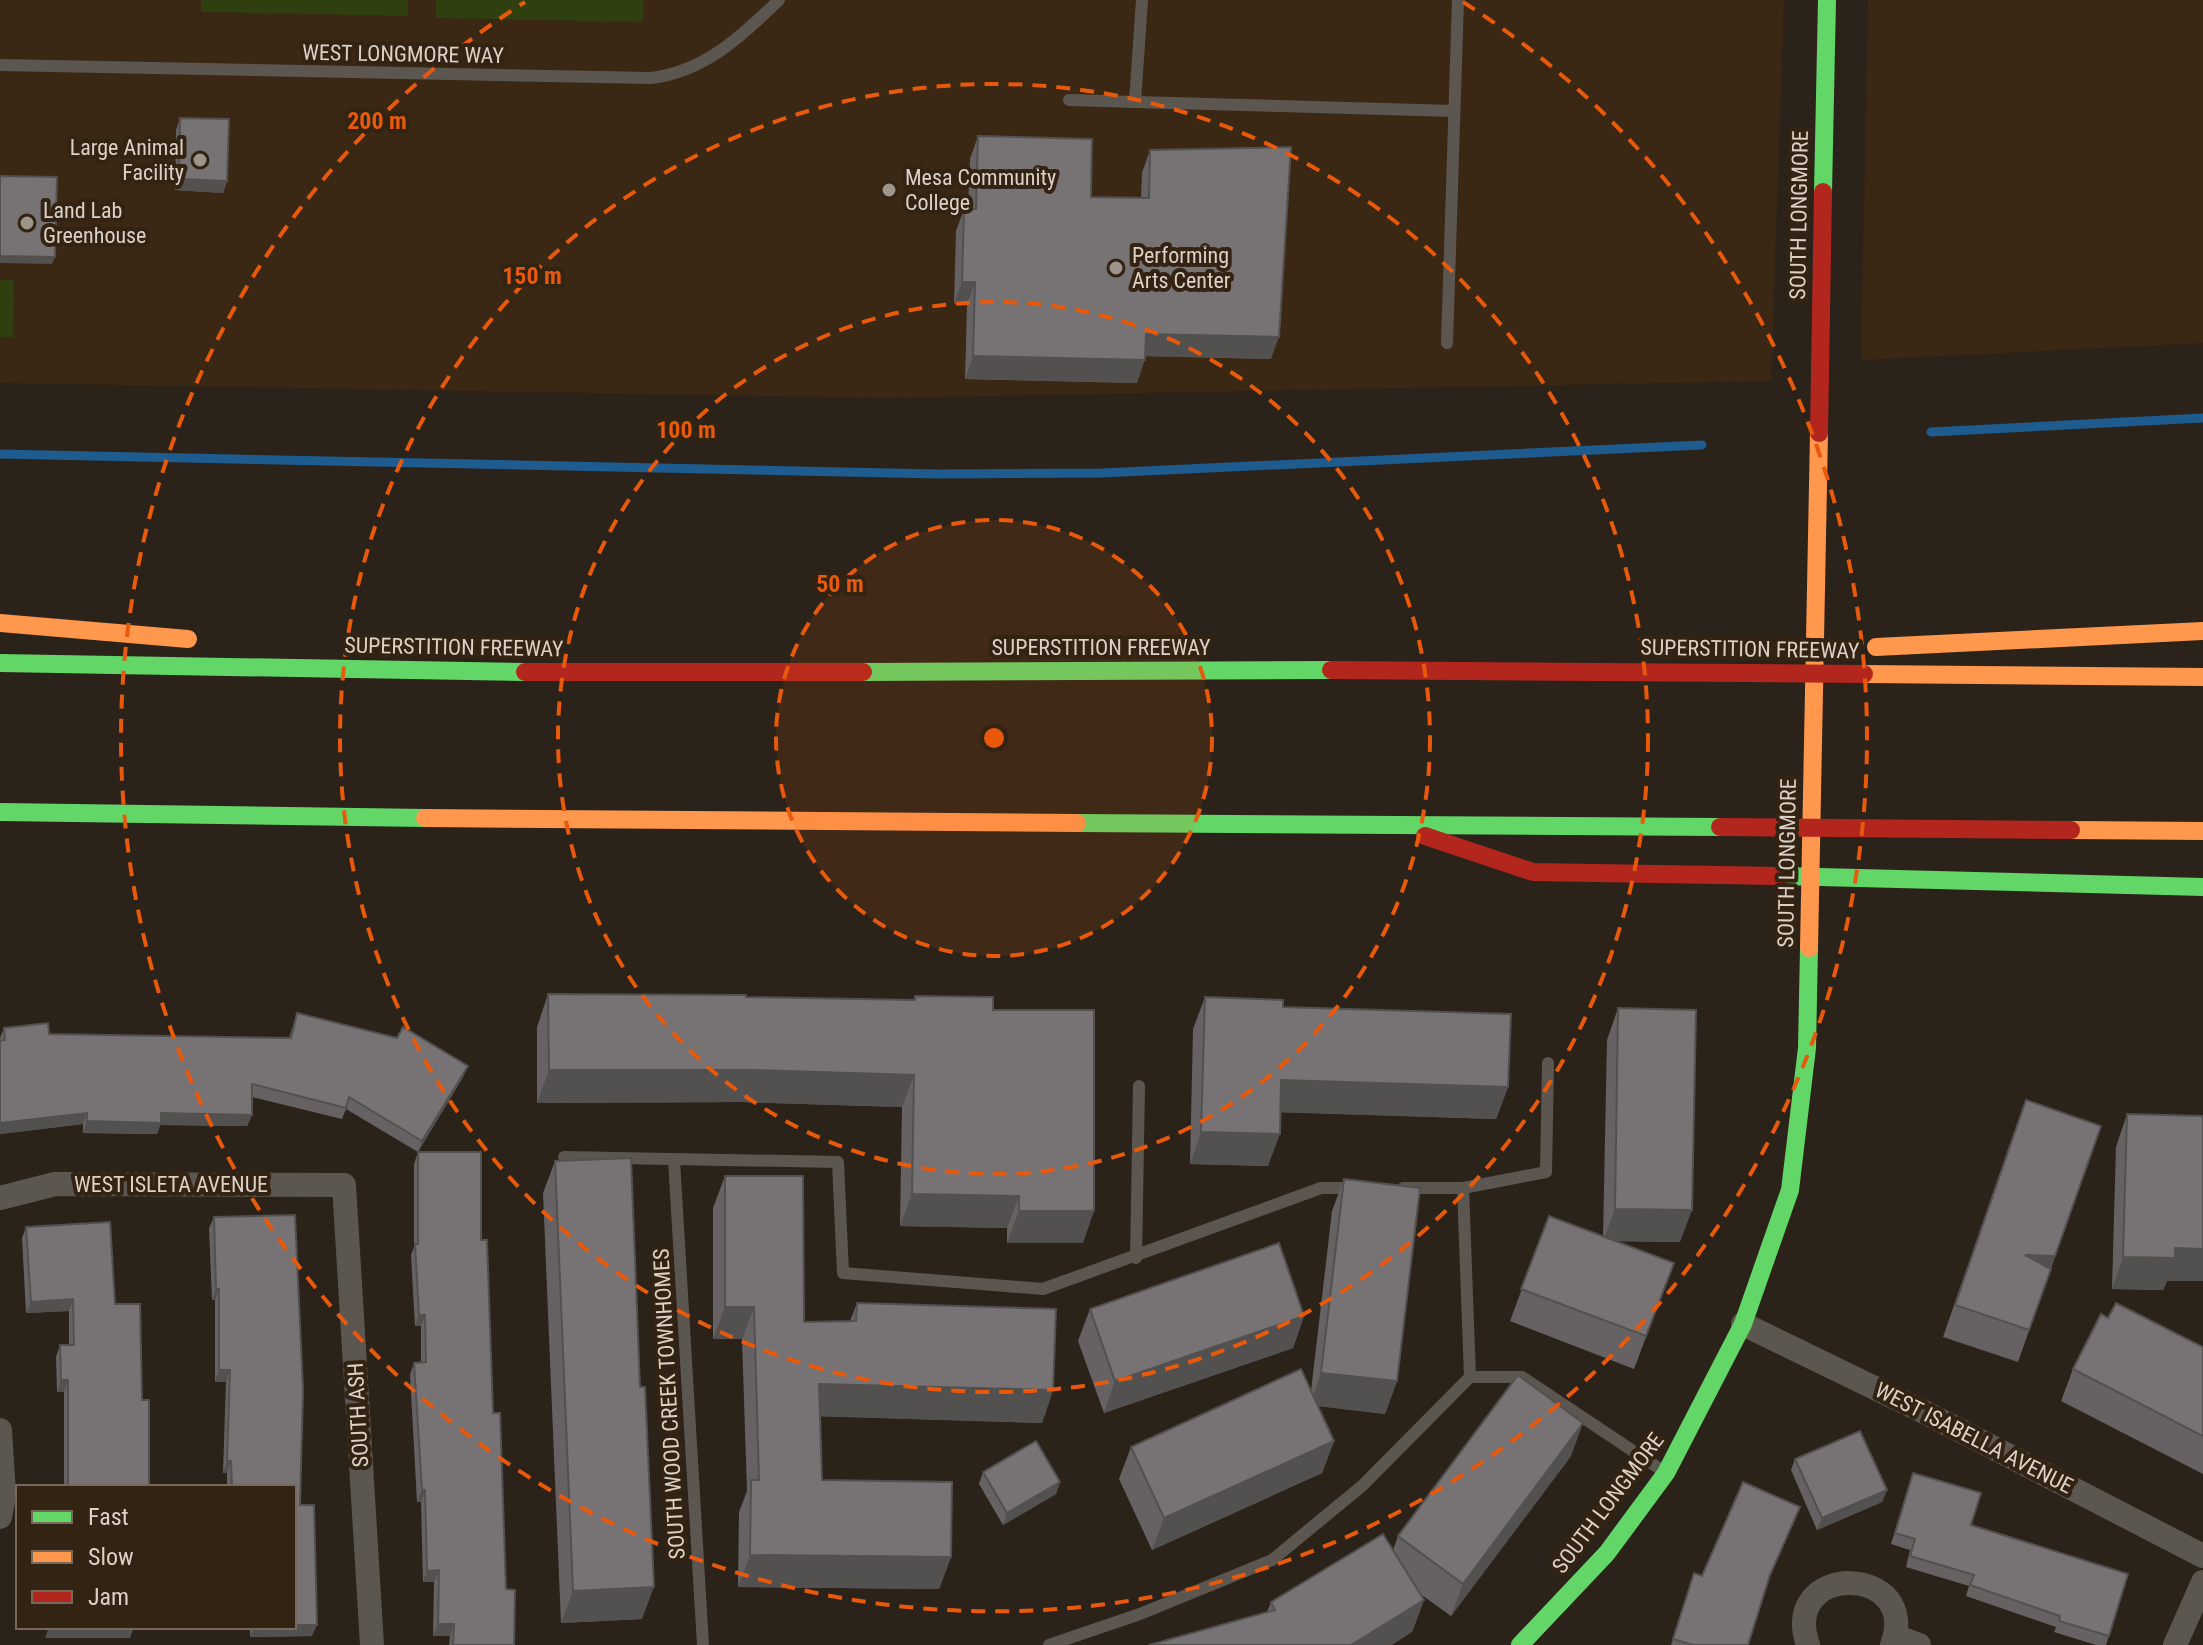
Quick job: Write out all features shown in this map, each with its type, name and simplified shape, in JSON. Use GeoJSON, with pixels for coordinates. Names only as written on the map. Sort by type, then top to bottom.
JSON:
{"type":"FeatureCollection","features":[{"type":"Feature","properties":{"kind":"main road","name":"SOUTH LONGMORE"},"geometry":{"type":"LineString","coordinates":[[1520,1645],[1607,1553],[1666,1473],[1713,1388],[1743,1324],[1790,1190],[1807,1048],[1827,0]]}},
{"type":"Feature","properties":{"kind":"main road"},"geometry":{"type":"LineString","coordinates":[[0,623],[206,641]]}},
{"type":"Feature","properties":{"kind":"main road"},"geometry":{"type":"LineString","coordinates":[[1789,651],[2203,631]]}},
{"type":"Feature","properties":{"kind":"main road"},"geometry":{"type":"LineString","coordinates":[[301,648],[601,673]]}},
{"type":"Feature","properties":{"kind":"main road"},"geometry":{"type":"LineString","coordinates":[[1422,670],[1741,654]]}},
{"type":"Feature","properties":{"kind":"main road","name":"SUPERSTITION FREEWAY"},"geometry":{"type":"LineString","coordinates":[[0,663],[601,673],[1422,670],[2203,677]]}},
{"type":"Feature","properties":{"kind":"main road"},"geometry":{"type":"LineString","coordinates":[[0,812],[612,823]]}},
{"type":"Feature","properties":{"kind":"main road"},"geometry":{"type":"LineString","coordinates":[[0,830],[612,823],[1385,823],[2203,831]]}},
{"type":"Feature","properties":{"kind":"main road"},"geometry":{"type":"LineString","coordinates":[[1385,823],[1533,872],[1997,879],[2203,887]]}},
{"type":"Feature","properties":{"kind":"street","name":"WEST ISLETA AVENUE"},"geometry":{"type":"LineString","coordinates":[[0,1198],[55,1184],[344,1185]]}},
{"type":"Feature","properties":{"kind":"street","name":"SOUTH ASH"},"geometry":{"type":"LineString","coordinates":[[344,1185],[372,1645]]}},
{"type":"Feature","properties":{"kind":"street","name":"WEST ISABELLA AVENUE"},"geometry":{"type":"LineString","coordinates":[[1743,1324],[1926,1413],[2203,1556]]}},
{"type":"Feature","properties":{"kind":"street"},"geometry":{"type":"LineString","coordinates":[[0,1430],[4,1495],[0,1517]]}},
{"type":"Feature","properties":{"kind":"street"},"geometry":{"type":"LineString","coordinates":[[1808,1645],[1804,1627],[1807,1611],[1815,1597],[1842,1582],[1858,1582],[1884,1597],[1892,1608],[1894,1641],[1919,1645]]}},
{"type":"Feature","properties":{"kind":"street"},"geometry":{"type":"LineString","coordinates":[[2175,1645],[2203,1582]]}},
{"type":"Feature","properties":{"kind":"lane","name":"WEST LONGMORE WAY"},"geometry":{"type":"LineString","coordinates":[[0,65],[651,78],[673,76],[702,63],[746,32],[779,0]]}},
{"type":"Feature","properties":{"kind":"lane"},"geometry":{"type":"LineString","coordinates":[[1135,102],[1142,0]]}},
{"type":"Feature","properties":{"kind":"lane"},"geometry":{"type":"LineString","coordinates":[[1447,343],[1458,0]]}},
{"type":"Feature","properties":{"kind":"lane"},"geometry":{"type":"LineString","coordinates":[[1069,100],[1454,111]]}},
{"type":"Feature","properties":{"kind":"lane"},"geometry":{"type":"LineString","coordinates":[[1384,1188],[1463,1188],[1546,1172],[1548,1063]]}},
{"type":"Feature","properties":{"kind":"lane"},"geometry":{"type":"LineString","coordinates":[[1136,1258],[1139,1086]]}},
{"type":"Feature","properties":{"kind":"lane"},"geometry":{"type":"LineString","coordinates":[[564,1157],[838,1162],[843,1273],[1043,1289],[1136,1258],[1321,1188],[1368,1188]]}},
{"type":"Feature","properties":{"kind":"lane","name":"SOUTH WOOD CREEK TOWNHOMES"},"geometry":{"type":"LineString","coordinates":[[674,1160],[703,1645]]}},
{"type":"Feature","properties":{"kind":"lane"},"geometry":{"type":"LineString","coordinates":[[1463,1188],[1470,1377]]}},
{"type":"Feature","properties":{"kind":"lane"},"geometry":{"type":"LineString","coordinates":[[1049,1645],[1140,1614],[1272,1560],[1362,1486],[1470,1377],[1522,1377],[1666,1473]]}},
{"type":"Feature","properties":{"kind":"shaded area","name":"Mesa Community College"},"geometry":{"type":"Polygon","coordinates":[[[0,0],[1784,0],[1771,381],[886,398],[0,383],[0,0]]]}},
{"type":"Feature","properties":{"kind":"shaded area"},"geometry":{"type":"Polygon","coordinates":[[[1868,0],[2203,0],[2203,343],[1861,360],[1868,0]]]}},
{"type":"Feature","properties":{"kind":"green space"},"geometry":{"type":"Polygon","coordinates":[[[201,0],[408,0],[408,16],[201,12],[201,0]]]}},
{"type":"Feature","properties":{"kind":"green space"},"geometry":{"type":"Polygon","coordinates":[[[436,0],[643,0],[643,22],[436,18],[436,0]]]}},
{"type":"Feature","properties":{"kind":"green space"},"geometry":{"type":"Polygon","coordinates":[[[0,280],[14,280],[13,337],[0,337],[0,280]]]}},
{"type":"Feature","properties":{"kind":"building","name":"Large Animal Facility"},"geometry":{"type":"Polygon","coordinates":[[[180,118],[229,119],[227,181],[179,179],[180,118]]]}},
{"type":"Feature","properties":{"kind":"building","name":"Performing Arts Center"},"geometry":{"type":"Polygon","coordinates":[[[978,136],[1092,139],[1091,197],[1149,198],[1150,150],[1291,147],[1279,337],[1146,334],[1145,360],[973,356],[975,282],[962,282],[964,209],[976,209],[978,136]]]}},
{"type":"Feature","properties":{"kind":"building","name":"Land Lab Greenhouse"},"geometry":{"type":"Polygon","coordinates":[[[0,176],[57,177],[55,257],[0,256],[0,176]]]}},
{"type":"Feature","properties":{"kind":"building"},"geometry":{"type":"Polygon","coordinates":[[[548,994],[915,1000],[915,996],[993,997],[993,1010],[1094,1010],[1094,1211],[1019,1211],[1019,1196],[912,1194],[914,1075],[754,1070],[549,1070],[548,994]]]}},
{"type":"Feature","properties":{"kind":"building"},"geometry":{"type":"Polygon","coordinates":[[[1205,997],[1283,1000],[1283,1007],[1511,1014],[1508,1087],[1281,1080],[1280,1134],[1201,1132],[1205,997]]]}},
{"type":"Feature","properties":{"kind":"building"},"geometry":{"type":"Polygon","coordinates":[[[1618,1008],[1696,1010],[1692,1210],[1615,1209],[1618,1008]]]}},
{"type":"Feature","properties":{"kind":"building"},"geometry":{"type":"Polygon","coordinates":[[[297,1013],[397,1038],[403,1027],[468,1066],[422,1141],[349,1097],[346,1108],[252,1084],[252,1115],[161,1113],[161,1123],[87,1121],[87,1113],[0,1123],[0,1041],[5,1040],[4,1028],[48,1023],[49,1034],[291,1038],[297,1013]]]}},
{"type":"Feature","properties":{"kind":"building"},"geometry":{"type":"Polygon","coordinates":[[[2026,1100],[2101,1126],[2055,1256],[2025,1255],[2051,1269],[2029,1330],[1955,1305],[2026,1100]]]}},
{"type":"Feature","properties":{"kind":"building"},"geometry":{"type":"Polygon","coordinates":[[[2127,1114],[2203,1116],[2203,1249],[2175,1248],[2175,1258],[2123,1257],[2127,1114]]]}},
{"type":"Feature","properties":{"kind":"building"},"geometry":{"type":"Polygon","coordinates":[[[418,1152],[481,1152],[481,1240],[487,1240],[493,1413],[500,1413],[506,1589],[515,1590],[514,1645],[453,1645],[454,1624],[438,1624],[439,1570],[427,1571],[425,1490],[422,1490],[414,1363],[426,1362],[425,1315],[419,1315],[415,1244],[418,1244],[418,1152]]]}},
{"type":"Feature","properties":{"kind":"building"},"geometry":{"type":"Polygon","coordinates":[[[631,1158],[640,1387],[645,1387],[654,1587],[573,1591],[555,1161],[631,1158]]]}},
{"type":"Feature","properties":{"kind":"building"},"geometry":{"type":"Polygon","coordinates":[[[725,1176],[803,1176],[804,1322],[856,1321],[857,1303],[1056,1309],[1053,1390],[819,1384],[822,1480],[952,1482],[951,1557],[750,1555],[751,1480],[759,1480],[754,1307],[725,1307],[725,1176]]]}},
{"type":"Feature","properties":{"kind":"building"},"geometry":{"type":"Polygon","coordinates":[[[1344,1179],[1420,1188],[1397,1381],[1321,1373],[1344,1179]]]}},
{"type":"Feature","properties":{"kind":"building"},"geometry":{"type":"Polygon","coordinates":[[[295,1215],[303,1390],[300,1505],[314,1505],[317,1625],[296,1625],[296,1485],[232,1485],[231,1461],[227,1461],[230,1370],[219,1370],[219,1289],[216,1289],[214,1217],[295,1215]]]}},
{"type":"Feature","properties":{"kind":"building"},"geometry":{"type":"Polygon","coordinates":[[[1549,1216],[1674,1263],[1646,1336],[1521,1289],[1549,1216]]]}},
{"type":"Feature","properties":{"kind":"building"},"geometry":{"type":"Polygon","coordinates":[[[110,1222],[115,1304],[140,1304],[142,1400],[149,1400],[149,1485],[68,1485],[68,1380],[61,1380],[60,1345],[74,1345],[73,1299],[31,1302],[26,1227],[110,1222]]]}},
{"type":"Feature","properties":{"kind":"building"},"geometry":{"type":"Polygon","coordinates":[[[1279,1243],[1304,1316],[1115,1381],[1090,1309],[1279,1243]]]}},
{"type":"Feature","properties":{"kind":"building"},"geometry":{"type":"Polygon","coordinates":[[[2116,1303],[2203,1347],[2203,1436],[2073,1369],[2101,1314],[2108,1318],[2116,1303]]]}},
{"type":"Feature","properties":{"kind":"building"},"geometry":{"type":"Polygon","coordinates":[[[1301,1369],[1334,1441],[1164,1518],[1131,1447],[1301,1369]]]}},
{"type":"Feature","properties":{"kind":"building"},"geometry":{"type":"Polygon","coordinates":[[[1518,1375],[1583,1423],[1463,1584],[1398,1536],[1518,1375]]]}},
{"type":"Feature","properties":{"kind":"building"},"geometry":{"type":"Polygon","coordinates":[[[1860,1431],[1887,1490],[1822,1518],[1795,1459],[1860,1431]]]}},
{"type":"Feature","properties":{"kind":"building"},"geometry":{"type":"Polygon","coordinates":[[[1036,1441],[1060,1482],[1007,1513],[983,1472],[1036,1441]]]}},
{"type":"Feature","properties":{"kind":"building"},"geometry":{"type":"Polygon","coordinates":[[[1913,1473],[1981,1493],[1971,1525],[2128,1574],[2109,1636],[2059,1621],[2060,1616],[1970,1585],[1974,1575],[1910,1556],[1915,1539],[1895,1533],[1913,1473]]]}},
{"type":"Feature","properties":{"kind":"building"},"geometry":{"type":"Polygon","coordinates":[[[1743,1482],[1800,1507],[1770,1575],[1748,1645],[1693,1645],[1673,1639],[1694,1573],[1702,1576],[1743,1482]]]}},
{"type":"Feature","properties":{"kind":"building"},"geometry":{"type":"Polygon","coordinates":[[[1383,1534],[1424,1600],[1351,1645],[1149,1645],[1275,1610],[1271,1602],[1383,1534]]]}},
{"type":"Feature","properties":{"kind":"waterway"},"geometry":{"type":"LineString","coordinates":[[1931,432],[2203,418]]}},
{"type":"Feature","properties":{"kind":"waterway"},"geometry":{"type":"LineString","coordinates":[[0,454],[939,474],[1102,473],[1702,445]]}},
{"type":"Feature","properties":{"kind":"traffic: fast"},"geometry":{"type":"LineString","coordinates":[[1823,192],[1827,0]]}},
{"type":"Feature","properties":{"kind":"traffic: fast"},"geometry":{"type":"LineString","coordinates":[[0,663],[525,672]]}},
{"type":"Feature","properties":{"kind":"traffic: fast"},"geometry":{"type":"LineString","coordinates":[[863,672],[1331,670]]}},
{"type":"Feature","properties":{"kind":"traffic: fast"},"geometry":{"type":"LineString","coordinates":[[0,812],[425,818]]}},
{"type":"Feature","properties":{"kind":"traffic: fast"},"geometry":{"type":"LineString","coordinates":[[1077,823],[1720,827]]}},
{"type":"Feature","properties":{"kind":"traffic: fast"},"geometry":{"type":"LineString","coordinates":[[1781,876],[2203,887]]}},
{"type":"Feature","properties":{"kind":"traffic: fast"},"geometry":{"type":"LineString","coordinates":[[1520,1645],[1607,1553],[1666,1473],[1743,1324],[1790,1190],[1807,1048],[1809,948]]}},
{"type":"Feature","properties":{"kind":"traffic: slow"},"geometry":{"type":"LineString","coordinates":[[1809,948],[1819,433]]}},
{"type":"Feature","properties":{"kind":"traffic: slow"},"geometry":{"type":"LineString","coordinates":[[0,623],[188,639]]}},
{"type":"Feature","properties":{"kind":"traffic: slow"},"geometry":{"type":"LineString","coordinates":[[1876,647],[2203,631]]}},
{"type":"Feature","properties":{"kind":"traffic: slow"},"geometry":{"type":"LineString","coordinates":[[1864,674],[2203,677]]}},
{"type":"Feature","properties":{"kind":"traffic: slow"},"geometry":{"type":"LineString","coordinates":[[425,818],[1077,823]]}},
{"type":"Feature","properties":{"kind":"traffic: slow"},"geometry":{"type":"LineString","coordinates":[[2071,830],[2203,831]]}},
{"type":"Feature","properties":{"kind":"traffic: jam"},"geometry":{"type":"LineString","coordinates":[[1819,433],[1823,192]]}},
{"type":"Feature","properties":{"kind":"traffic: jam"},"geometry":{"type":"LineString","coordinates":[[1331,670],[1864,674]]}},
{"type":"Feature","properties":{"kind":"traffic: jam"},"geometry":{"type":"LineString","coordinates":[[525,672],[863,672]]}},
{"type":"Feature","properties":{"kind":"traffic: jam"},"geometry":{"type":"LineString","coordinates":[[1720,827],[2071,830]]}},
{"type":"Feature","properties":{"kind":"traffic: jam"},"geometry":{"type":"LineString","coordinates":[[1425,836],[1533,872],[1781,876]]}},
{"type":"Feature","properties":{"kind":"place","name":"Large Animal Facility"},"geometry":{"type":"Point","coordinates":[200,160]}},
{"type":"Feature","properties":{"kind":"place","name":"Mesa Community College"},"geometry":{"type":"Point","coordinates":[889,190]}},
{"type":"Feature","properties":{"kind":"place","name":"Land Lab Greenhouse"},"geometry":{"type":"Point","coordinates":[27,223]}},
{"type":"Feature","properties":{"kind":"place","name":"Performing Arts Center"},"geometry":{"type":"Point","coordinates":[1116,268]}}]}
